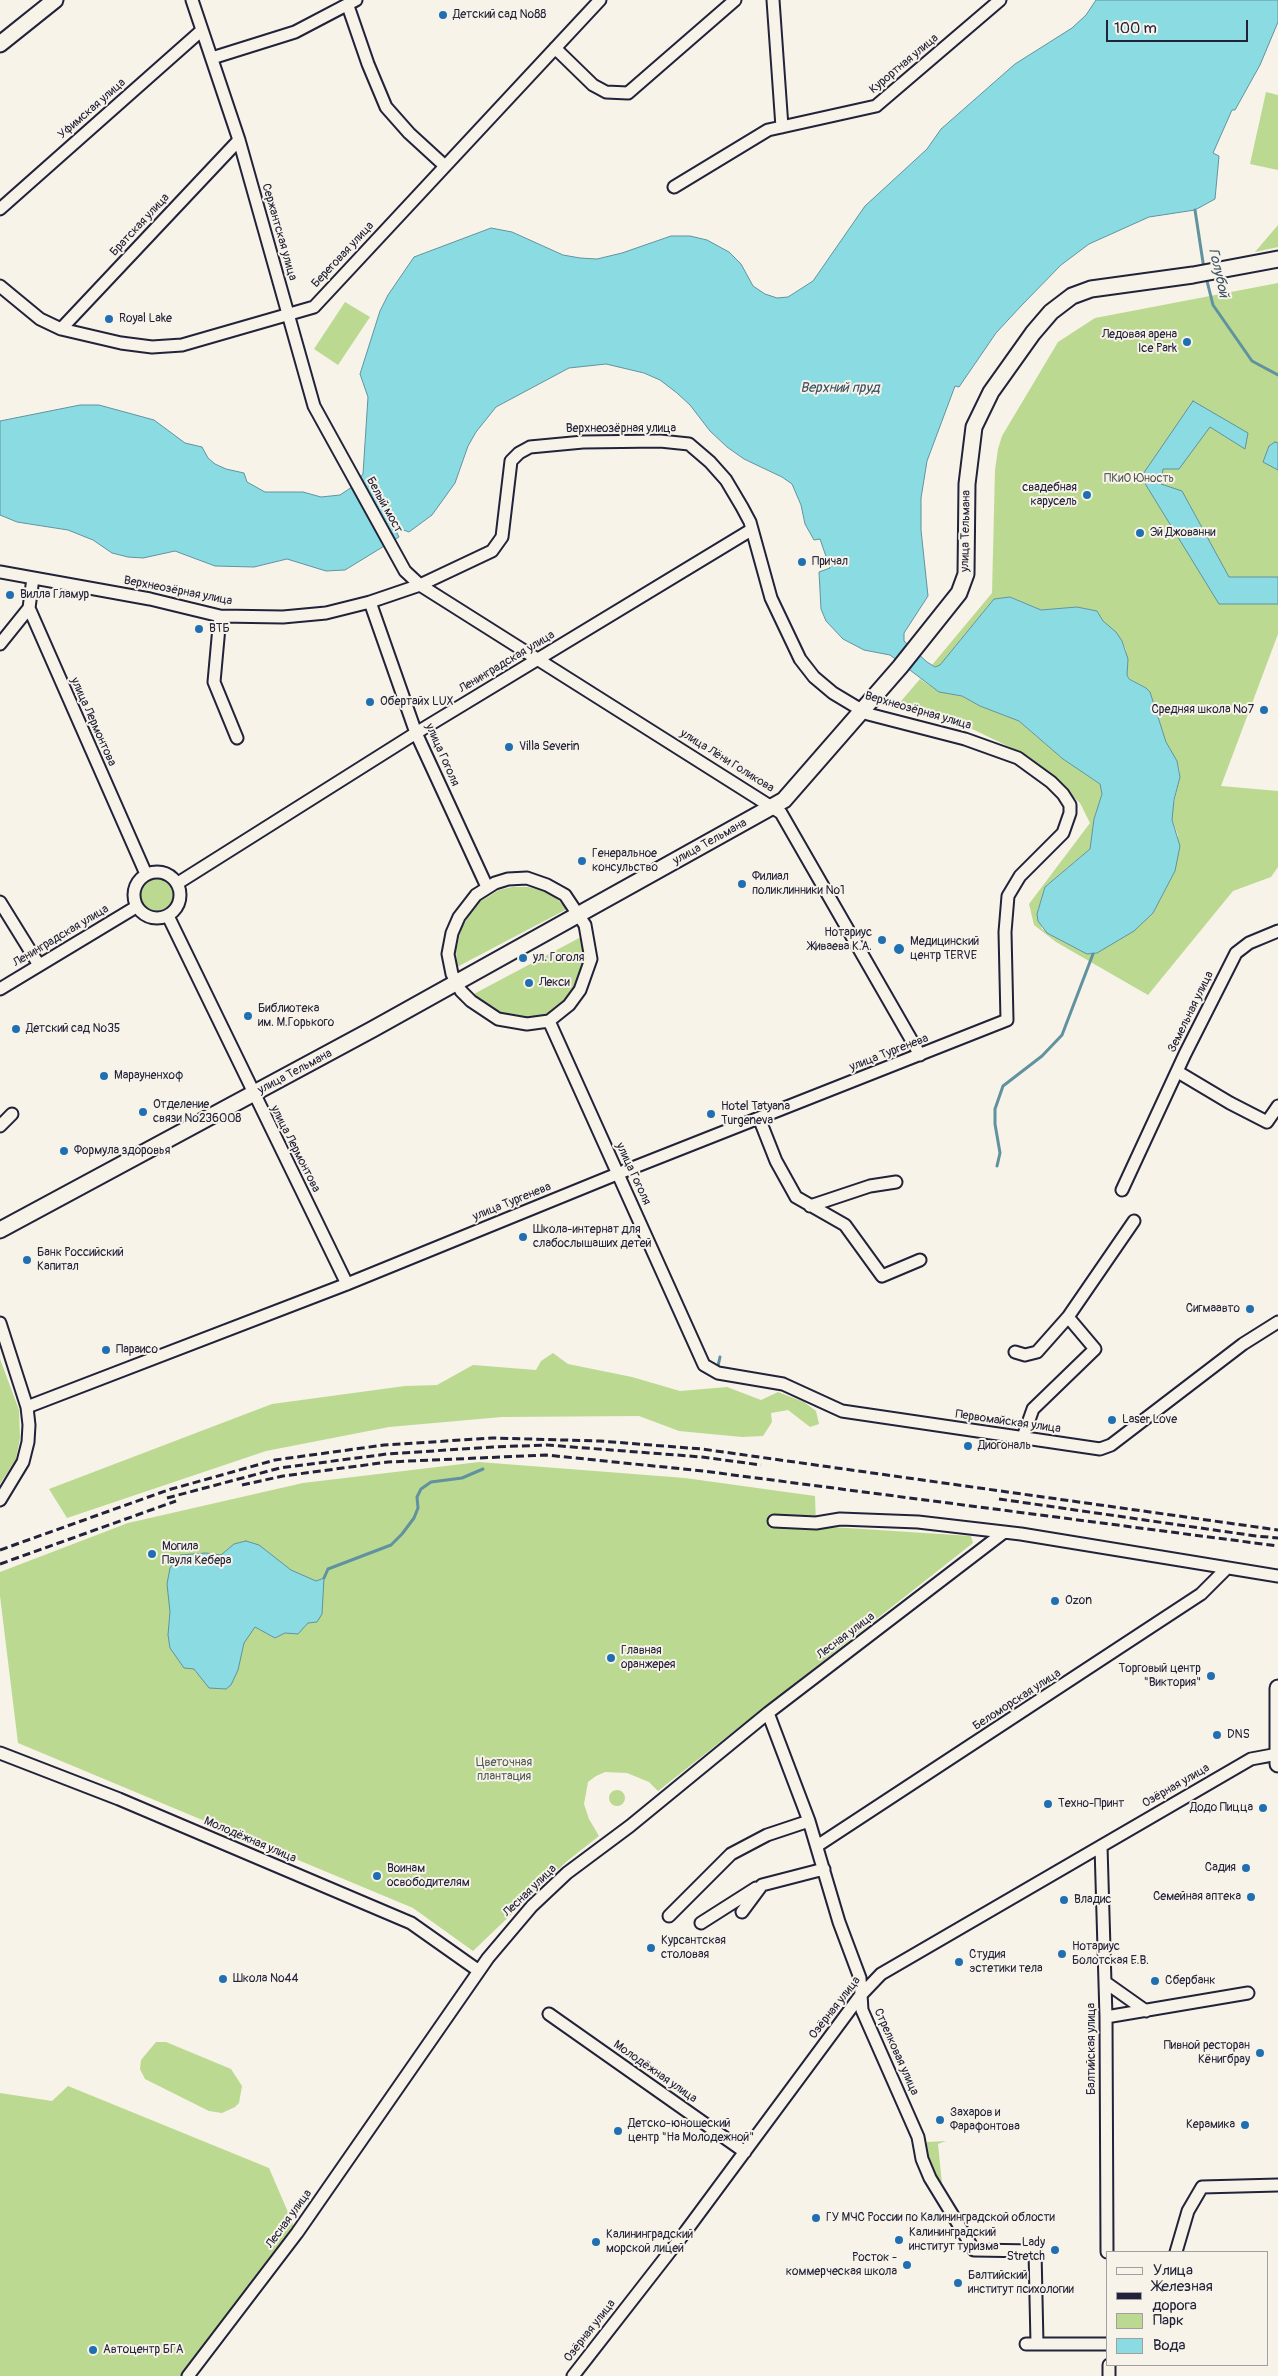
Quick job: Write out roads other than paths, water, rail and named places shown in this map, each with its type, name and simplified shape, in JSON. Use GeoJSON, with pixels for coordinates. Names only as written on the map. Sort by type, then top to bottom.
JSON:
{"type":"FeatureCollection","features":[{"type":"Feature","properties":{"kind":"main road"},"geometry":{"type":"LineString","coordinates":[[0,32],[40,0]]}},
{"type":"Feature","properties":{"kind":"main road"},"geometry":{"type":"LineString","coordinates":[[0,44],[55,0]]}},
{"type":"Feature","properties":{"kind":"main road","name":"улица Тельмана"},"geometry":{"type":"LineString","coordinates":[[0,1230],[457,984],[579,914],[774,807],[794,790],[955,600],[963,585],[967,558],[969,451],[977,416],[987,398],[1033,334],[1058,306],[1082,291],[1193,275],[1278,260]]}},
{"type":"Feature","properties":{"kind":"main road"},"geometry":{"type":"LineString","coordinates":[[1278,1688],[1278,1764]]}},
{"type":"Feature","properties":{"kind":"street","name":"Сержантская улица"},"geometry":{"type":"LineString","coordinates":[[192,0],[239,140],[314,406],[348,468]]}},
{"type":"Feature","properties":{"kind":"street","name":"Береговая улица"},"geometry":{"type":"LineString","coordinates":[[0,286],[40,319],[61,329],[121,343],[152,347],[182,345],[314,307],[600,0]]}},
{"type":"Feature","properties":{"kind":"street"},"geometry":{"type":"LineString","coordinates":[[555,48],[593,85],[606,92],[628,93],[735,0]]}},
{"type":"Feature","properties":{"kind":"street"},"geometry":{"type":"LineString","coordinates":[[772,0],[782,127]]}},
{"type":"Feature","properties":{"kind":"street","name":"Курортная улица"},"geometry":{"type":"LineString","coordinates":[[674,187],[768,130],[876,106],[1000,0]]}},
{"type":"Feature","properties":{"kind":"street"},"geometry":{"type":"LineString","coordinates":[[212,58],[295,32],[352,3],[368,64],[386,107],[408,133],[445,166]]}},
{"type":"Feature","properties":{"kind":"street","name":"Уфимская улица"},"geometry":{"type":"LineString","coordinates":[[0,209],[202,30]]}},
{"type":"Feature","properties":{"kind":"street","name":"Братская улица"},"geometry":{"type":"LineString","coordinates":[[61,329],[239,140]]}},
{"type":"Feature","properties":{"kind":"street","name":"Верхнеозёрная улица"},"geometry":{"type":"LineString","coordinates":[[0,572],[150,599],[220,616],[300,616],[344,610],[420,584],[482,556],[498,545],[502,537],[511,461],[519,452],[530,447],[544,445],[660,441],[689,444],[710,462],[726,480],[742,507],[752,530],[771,598],[800,658],[814,677],[833,693],[861,711],[965,739],[1018,758],[1051,782],[1063,794],[1070,805],[1069,821],[1063,832],[1020,876],[1008,896],[1005,932],[1007,1020]]}},
{"type":"Feature","properties":{"kind":"street","name":"Белый мост"},"geometry":{"type":"LineString","coordinates":[[348,468],[395,555],[405,571],[420,584]]}},
{"type":"Feature","properties":{"kind":"street","name":"Ленинградская улица"},"geometry":{"type":"LineString","coordinates":[[178,883],[416,733],[752,530]]}},
{"type":"Feature","properties":{"kind":"street"},"geometry":{"type":"LineString","coordinates":[[0,644],[29,608],[33,578]]}},
{"type":"Feature","properties":{"kind":"street","name":"улица Лёни Голикова"},"geometry":{"type":"LineString","coordinates":[[420,584],[774,807],[787,821],[920,1055]]}},
{"type":"Feature","properties":{"kind":"street","name":"улица Гоголя"},"geometry":{"type":"LineString","coordinates":[[370,602],[416,733],[487,887]]}},
{"type":"Feature","properties":{"kind":"street","name":"улица Лермонтова"},"geometry":{"type":"LineString","coordinates":[[29,608],[146,874]]}},
{"type":"Feature","properties":{"kind":"street"},"geometry":{"type":"LineString","coordinates":[[220,616],[214,682],[236,738]]}},
{"type":"Feature","properties":{"kind":"street"},"geometry":{"type":"LineString","coordinates":[[163,872],[178,883],[180,890],[178,906],[168,916],[155,919],[144,915],[136,907],[133,899],[134,888],[139,879],[146,874],[163,872]]}},
{"type":"Feature","properties":{"kind":"street"},"geometry":{"type":"LineString","coordinates":[[526,878],[537,881],[565,895],[579,914],[585,925],[588,937],[591,959],[588,971],[580,990],[569,1005],[549,1021],[527,1024],[498,1019],[471,1001],[457,984],[448,962],[452,933],[459,917],[469,903],[487,887],[508,879],[526,878]]}},
{"type":"Feature","properties":{"kind":"street"},"geometry":{"type":"LineString","coordinates":[[0,902],[39,965]]}},
{"type":"Feature","properties":{"kind":"street","name":"Ленинградская улица"},"geometry":{"type":"LineString","coordinates":[[0,989],[136,907]]}},
{"type":"Feature","properties":{"kind":"street","name":"улица Лермонтова"},"geometry":{"type":"LineString","coordinates":[[168,916],[253,1094],[348,1284]]}},
{"type":"Feature","properties":{"kind":"street","name":"Земельная улица"},"geometry":{"type":"LineString","coordinates":[[1278,931],[1249,943],[1236,953],[1178,1072],[1230,1104],[1268,1122],[1278,1106]]}},
{"type":"Feature","properties":{"kind":"street","name":"улица Тургенева"},"geometry":{"type":"LineString","coordinates":[[27,1407],[348,1284],[617,1174],[1007,1020]]}},
{"type":"Feature","properties":{"kind":"street","name":"улица Гоголя"},"geometry":{"type":"LineString","coordinates":[[549,1021],[704,1365]]}},
{"type":"Feature","properties":{"kind":"street"},"geometry":{"type":"LineString","coordinates":[[1122,1190],[1178,1072]]}},
{"type":"Feature","properties":{"kind":"street"},"geometry":{"type":"LineString","coordinates":[[0,1126],[12,1114]]}},
{"type":"Feature","properties":{"kind":"street"},"geometry":{"type":"LineString","coordinates":[[759,1118],[776,1161],[796,1197],[845,1225],[882,1276],[920,1260]]}},
{"type":"Feature","properties":{"kind":"street"},"geometry":{"type":"LineString","coordinates":[[810,1206],[870,1186],[896,1182]]}},
{"type":"Feature","properties":{"kind":"street"},"geometry":{"type":"LineString","coordinates":[[1015,1352],[1025,1355],[1037,1352],[1068,1317],[1134,1221]]}},
{"type":"Feature","properties":{"kind":"street"},"geometry":{"type":"LineString","coordinates":[[1023,1437],[1033,1409],[1095,1349],[1068,1317]]}},
{"type":"Feature","properties":{"kind":"street","name":"Первомайская улица"},"geometry":{"type":"LineString","coordinates":[[704,1365],[718,1373],[783,1384],[842,1411],[1089,1448],[1100,1448],[1111,1445],[1243,1344],[1278,1322]]}},
{"type":"Feature","properties":{"kind":"street"},"geometry":{"type":"LineString","coordinates":[[0,1323],[27,1407],[28,1442],[23,1462],[0,1500]]}},
{"type":"Feature","properties":{"kind":"street"},"geometry":{"type":"LineString","coordinates":[[774,1521],[816,1523],[840,1519],[918,1522],[1021,1534],[1278,1576]]}},
{"type":"Feature","properties":{"kind":"street","name":"Лесная улица"},"geometry":{"type":"LineString","coordinates":[[188,2376],[297,2233],[479,1971],[532,1906],[567,1874],[630,1826],[768,1713],[1003,1533]]}},
{"type":"Feature","properties":{"kind":"street","name":"Беломорская улица"},"geometry":{"type":"LineString","coordinates":[[817,1846],[1201,1594],[1227,1568]]}},
{"type":"Feature","properties":{"kind":"street","name":"Стрелковая улица"},"geometry":{"type":"LineString","coordinates":[[768,1713],[809,1821],[839,1922],[860,1978],[862,2010],[918,2137],[922,2159],[930,2178],[972,2248],[1034,2251],[1031,2344],[1106,2344]]}},
{"type":"Feature","properties":{"kind":"street","name":"Молодёжная улица"},"geometry":{"type":"LineString","coordinates":[[0,1753],[118,1800],[411,1923],[479,1971]]}},
{"type":"Feature","properties":{"kind":"street","name":"Озёрная улица"},"geometry":{"type":"LineString","coordinates":[[573,2376],[745,2152],[860,1996],[881,1974],[1251,1759],[1278,1754]]}},
{"type":"Feature","properties":{"kind":"street"},"geometry":{"type":"LineString","coordinates":[[669,1916],[731,1854],[767,1836],[809,1821]]}},
{"type":"Feature","properties":{"kind":"street","name":"Балтийская улица"},"geometry":{"type":"LineString","coordinates":[[1101,1846],[1106,2017],[1107,2251]]}},
{"type":"Feature","properties":{"kind":"street"},"geometry":{"type":"LineString","coordinates":[[701,1923],[762,1885],[824,1869]]}},
{"type":"Feature","properties":{"kind":"street"},"geometry":{"type":"LineString","coordinates":[[742,1912],[762,1885]]}},
{"type":"Feature","properties":{"kind":"street"},"geometry":{"type":"LineString","coordinates":[[1105,1982],[1146,2011]]}},
{"type":"Feature","properties":{"kind":"street"},"geometry":{"type":"LineString","coordinates":[[1106,2017],[1248,1993]]}},
{"type":"Feature","properties":{"kind":"street","name":"Молодёжная улица"},"geometry":{"type":"LineString","coordinates":[[549,2014],[745,2152]]}},
{"type":"Feature","properties":{"kind":"street"},"geometry":{"type":"LineString","coordinates":[[1176,2251],[1188,2211],[1202,2187],[1278,2185]]}},
{"type":"Feature","properties":{"kind":"water","name":"Верхний пруд"},"geometry":{"type":"Polygon","coordinates":[[[1096,0],[1278,0],[1278,22],[1260,65],[1235,110],[1232,110],[1213,153],[1219,156],[1215,199],[1195,210],[1149,217],[1089,244],[1061,265],[1021,306],[996,333],[959,387],[955,386],[927,461],[921,498],[921,530],[928,596],[904,633],[904,641],[927,662],[935,667],[940,665],[994,599],[1010,597],[1041,610],[1077,607],[1097,611],[1103,621],[1116,632],[1122,641],[1128,659],[1127,675],[1129,679],[1150,692],[1166,742],[1177,761],[1180,777],[1174,800],[1172,820],[1180,846],[1175,871],[1153,913],[1134,931],[1097,953],[1087,954],[1047,933],[1038,921],[1037,914],[1045,887],[1090,849],[1094,819],[1102,794],[1100,784],[1063,759],[1019,721],[980,706],[962,696],[939,692],[890,655],[864,650],[843,639],[826,621],[821,609],[819,572],[830,568],[820,539],[814,540],[805,524],[801,505],[792,484],[782,477],[744,459],[727,447],[710,431],[690,405],[677,393],[660,380],[644,373],[606,364],[569,368],[496,407],[476,432],[468,446],[455,483],[432,515],[409,532],[398,528],[396,531],[399,537],[345,570],[326,571],[287,559],[254,567],[215,566],[175,551],[143,558],[128,557],[112,553],[93,540],[68,530],[17,522],[0,515],[0,421],[80,405],[99,405],[154,420],[185,443],[202,447],[208,458],[215,464],[226,469],[244,473],[247,482],[265,492],[303,492],[321,497],[340,495],[352,487],[363,474],[368,397],[360,374],[380,311],[388,295],[414,257],[491,228],[512,232],[563,255],[597,259],[622,253],[671,236],[690,236],[707,240],[729,252],[741,264],[753,286],[765,294],[777,298],[788,297],[813,281],[865,206],[927,149],[941,129],[1015,64],[1072,28],[1086,15],[1096,0]]]}},
{"type":"Feature","properties":{"kind":"water"},"geometry":{"type":"Polygon","coordinates":[[[1193,401],[1248,433],[1245,449],[1210,427],[1179,469],[1163,469],[1161,484],[1182,491],[1229,577],[1278,577],[1278,604],[1219,604],[1141,477],[1193,401]]]}},
{"type":"Feature","properties":{"kind":"water"},"geometry":{"type":"Polygon","coordinates":[[[1275,442],[1278,443],[1278,470],[1263,462],[1269,446],[1275,442]]]}},
{"type":"Feature","properties":{"kind":"water"},"geometry":{"type":"Polygon","coordinates":[[[246,1541],[259,1545],[291,1570],[316,1581],[324,1578],[322,1614],[317,1622],[308,1623],[298,1634],[285,1633],[275,1638],[255,1627],[244,1643],[238,1670],[231,1685],[226,1689],[209,1688],[194,1669],[184,1668],[170,1648],[168,1635],[170,1612],[167,1584],[170,1568],[180,1555],[206,1553],[221,1555],[234,1544],[246,1541]]]}},
{"type":"Feature","properties":{"kind":"waterway","name":"Голубой"},"geometry":{"type":"LineString","coordinates":[[1195,210],[1204,269]]}},
{"type":"Feature","properties":{"kind":"waterway","name":"Голубой"},"geometry":{"type":"LineString","coordinates":[[1206,277],[1213,305],[1252,361],[1278,375]]}},
{"type":"Feature","properties":{"kind":"waterway"},"geometry":{"type":"LineString","coordinates":[[997,1166],[1000,1153],[995,1124],[995,1109],[1003,1086],[1042,1056],[1062,1035],[1093,954]]}},
{"type":"Feature","properties":{"kind":"waterway"},"geometry":{"type":"LineString","coordinates":[[718,1366],[720,1357]]}},
{"type":"Feature","properties":{"kind":"waterway"},"geometry":{"type":"LineString","coordinates":[[324,1578],[328,1569],[391,1545],[414,1518],[418,1508],[417,1497],[421,1489],[431,1482],[462,1478],[483,1469]]}},
{"type":"Feature","properties":{"kind":"railway"},"geometry":{"type":"LineString","coordinates":[[0,1550],[168,1490],[275,1460],[384,1445],[493,1438],[600,1441],[702,1449],[1278,1530]]}},
{"type":"Feature","properties":{"kind":"railway"},"geometry":{"type":"LineString","coordinates":[[167,1498],[280,1468],[387,1454],[493,1447],[547,1445],[702,1457],[761,1465]]}},
{"type":"Feature","properties":{"kind":"railway"},"geometry":{"type":"LineString","coordinates":[[242,1485],[283,1476],[388,1462],[546,1455],[703,1471],[1278,1546]]}},
{"type":"Feature","properties":{"kind":"railway"},"geometry":{"type":"LineString","coordinates":[[999,1499],[1278,1538]]}},
{"type":"Feature","properties":{"kind":"railway"},"geometry":{"type":"LineString","coordinates":[[0,1564],[176,1501]]}},
{"type":"Feature","properties":{"kind":"place","name":"Детский сад №88"},"geometry":{"type":"Point","coordinates":[443,15]}},
{"type":"Feature","properties":{"kind":"place","name":"Royal Lake"},"geometry":{"type":"Point","coordinates":[109,319]}},
{"type":"Feature","properties":{"kind":"place","name":"Ледовая арена Ice Park"},"geometry":{"type":"Point","coordinates":[1187,342]}},
{"type":"Feature","properties":{"kind":"place","name":"свадебная карусель"},"geometry":{"type":"Point","coordinates":[1087,495]}},
{"type":"Feature","properties":{"kind":"place","name":"Эй Джованни"},"geometry":{"type":"Point","coordinates":[1140,533]}},
{"type":"Feature","properties":{"kind":"place","name":"Причал"},"geometry":{"type":"Point","coordinates":[802,562]}},
{"type":"Feature","properties":{"kind":"place","name":"Вилла Гламур"},"geometry":{"type":"Point","coordinates":[10,595]}},
{"type":"Feature","properties":{"kind":"place","name":"ВТБ"},"geometry":{"type":"Point","coordinates":[199,629]}},
{"type":"Feature","properties":{"kind":"place","name":"Обертайх LUX"},"geometry":{"type":"Point","coordinates":[370,702]}},
{"type":"Feature","properties":{"kind":"place","name":"Средняя школа №7"},"geometry":{"type":"Point","coordinates":[1264,710]}},
{"type":"Feature","properties":{"kind":"place","name":"Villa Severin"},"geometry":{"type":"Point","coordinates":[509,747]}},
{"type":"Feature","properties":{"kind":"place","name":"Генеральное консульство"},"geometry":{"type":"Point","coordinates":[582,861]}},
{"type":"Feature","properties":{"kind":"place","name":"Филиал поликлинники №1"},"geometry":{"type":"Point","coordinates":[742,884]}},
{"type":"Feature","properties":{"kind":"place","name":"Нотариус Живаева К.А."},"geometry":{"type":"Point","coordinates":[882,940]}},
{"type":"Feature","properties":{"kind":"place","name":"Медицинский центр TERVE"},"geometry":{"type":"Point","coordinates":[899,949]}},
{"type":"Feature","properties":{"kind":"place","name":"ул. Гоголя"},"geometry":{"type":"Point","coordinates":[523,958]}},
{"type":"Feature","properties":{"kind":"place","name":"Лекси"},"geometry":{"type":"Point","coordinates":[529,983]}},
{"type":"Feature","properties":{"kind":"place","name":"Библиотека им. М.Горького"},"geometry":{"type":"Point","coordinates":[248,1016]}},
{"type":"Feature","properties":{"kind":"place","name":"Детский сад №35"},"geometry":{"type":"Point","coordinates":[16,1029]}},
{"type":"Feature","properties":{"kind":"place","name":"Марауненхоф"},"geometry":{"type":"Point","coordinates":[104,1076]}},
{"type":"Feature","properties":{"kind":"place","name":"Отделение связи №236008"},"geometry":{"type":"Point","coordinates":[143,1112]}},
{"type":"Feature","properties":{"kind":"place","name":"Hotel Tatyana Turgeneva"},"geometry":{"type":"Point","coordinates":[711,1114]}},
{"type":"Feature","properties":{"kind":"place","name":"Формула здоровья"},"geometry":{"type":"Point","coordinates":[64,1151]}},
{"type":"Feature","properties":{"kind":"place","name":"Школа-интернат для слабослышаших детей"},"geometry":{"type":"Point","coordinates":[523,1237]}},
{"type":"Feature","properties":{"kind":"place","name":"Банк Российский Капитал"},"geometry":{"type":"Point","coordinates":[27,1260]}},
{"type":"Feature","properties":{"kind":"place","name":"Сигмаавто"},"geometry":{"type":"Point","coordinates":[1250,1309]}},
{"type":"Feature","properties":{"kind":"place","name":"Параисо"},"geometry":{"type":"Point","coordinates":[106,1350]}},
{"type":"Feature","properties":{"kind":"place","name":"Laser Love"},"geometry":{"type":"Point","coordinates":[1112,1420]}},
{"type":"Feature","properties":{"kind":"place","name":"Диогональ"},"geometry":{"type":"Point","coordinates":[968,1446]}},
{"type":"Feature","properties":{"kind":"place","name":"Могила Пауля Кебера"},"geometry":{"type":"Point","coordinates":[152,1554]}},
{"type":"Feature","properties":{"kind":"place","name":"Ozon"},"geometry":{"type":"Point","coordinates":[1055,1601]}},
{"type":"Feature","properties":{"kind":"place","name":"Главная оранжерея"},"geometry":{"type":"Point","coordinates":[611,1658]}},
{"type":"Feature","properties":{"kind":"place","name":"Торговый центр \"Виктория\""},"geometry":{"type":"Point","coordinates":[1211,1676]}},
{"type":"Feature","properties":{"kind":"place","name":"DNS"},"geometry":{"type":"Point","coordinates":[1217,1735]}},
{"type":"Feature","properties":{"kind":"place","name":"Техно-Принт"},"geometry":{"type":"Point","coordinates":[1048,1804]}},
{"type":"Feature","properties":{"kind":"place","name":"Додо Пицца"},"geometry":{"type":"Point","coordinates":[1263,1808]}},
{"type":"Feature","properties":{"kind":"place","name":"Садия"},"geometry":{"type":"Point","coordinates":[1246,1868]}},
{"type":"Feature","properties":{"kind":"place","name":"Воинам освободителям"},"geometry":{"type":"Point","coordinates":[377,1876]}},
{"type":"Feature","properties":{"kind":"place","name":"Семейная аптека"},"geometry":{"type":"Point","coordinates":[1251,1897]}},
{"type":"Feature","properties":{"kind":"place","name":"Владис"},"geometry":{"type":"Point","coordinates":[1064,1900]}},
{"type":"Feature","properties":{"kind":"place","name":"Курсантская столовая"},"geometry":{"type":"Point","coordinates":[651,1948]}},
{"type":"Feature","properties":{"kind":"place","name":"Нотариус Болотская Е.В."},"geometry":{"type":"Point","coordinates":[1062,1954]}},
{"type":"Feature","properties":{"kind":"place","name":"Студия эстетики тела"},"geometry":{"type":"Point","coordinates":[959,1962]}},
{"type":"Feature","properties":{"kind":"place","name":"Школа №44"},"geometry":{"type":"Point","coordinates":[223,1979]}},
{"type":"Feature","properties":{"kind":"place","name":"Сбербанк"},"geometry":{"type":"Point","coordinates":[1155,1981]}},
{"type":"Feature","properties":{"kind":"place","name":"Пивной ресторан Кёнигбрау"},"geometry":{"type":"Point","coordinates":[1260,2053]}},
{"type":"Feature","properties":{"kind":"place","name":"Захаров и Фарафонтова"},"geometry":{"type":"Point","coordinates":[940,2120]}},
{"type":"Feature","properties":{"kind":"place","name":"Керамика"},"geometry":{"type":"Point","coordinates":[1245,2125]}},
{"type":"Feature","properties":{"kind":"place","name":"Детско-юношеский центр \"На Молодежной\""},"geometry":{"type":"Point","coordinates":[618,2131]}},
{"type":"Feature","properties":{"kind":"place","name":"ГУ МЧС России по Калининградской облости"},"geometry":{"type":"Point","coordinates":[816,2218]}},
{"type":"Feature","properties":{"kind":"place","name":"Калининградский институт туризма"},"geometry":{"type":"Point","coordinates":[899,2240]}},
{"type":"Feature","properties":{"kind":"place","name":"Калининградский морской лицей"},"geometry":{"type":"Point","coordinates":[596,2242]}},
{"type":"Feature","properties":{"kind":"place","name":"Lady Stretch"},"geometry":{"type":"Point","coordinates":[1055,2250]}},
{"type":"Feature","properties":{"kind":"place","name":"Росток - коммерческая школа"},"geometry":{"type":"Point","coordinates":[907,2265]}},
{"type":"Feature","properties":{"kind":"place","name":"Балтийский институт психологии"},"geometry":{"type":"Point","coordinates":[958,2283]}},
{"type":"Feature","properties":{"kind":"place","name":"Автоцентр БГА"},"geometry":{"type":"Point","coordinates":[93,2350]}},
{"type":"Feature","properties":{"kind":"park label","name":"ПКиО Юность"},"geometry":{"type":"Point","coordinates":[1139,479]}},
{"type":"Feature","properties":{"kind":"park label","name":"Цветочная плантация"},"geometry":{"type":"Point","coordinates":[504,1770]}}]}
